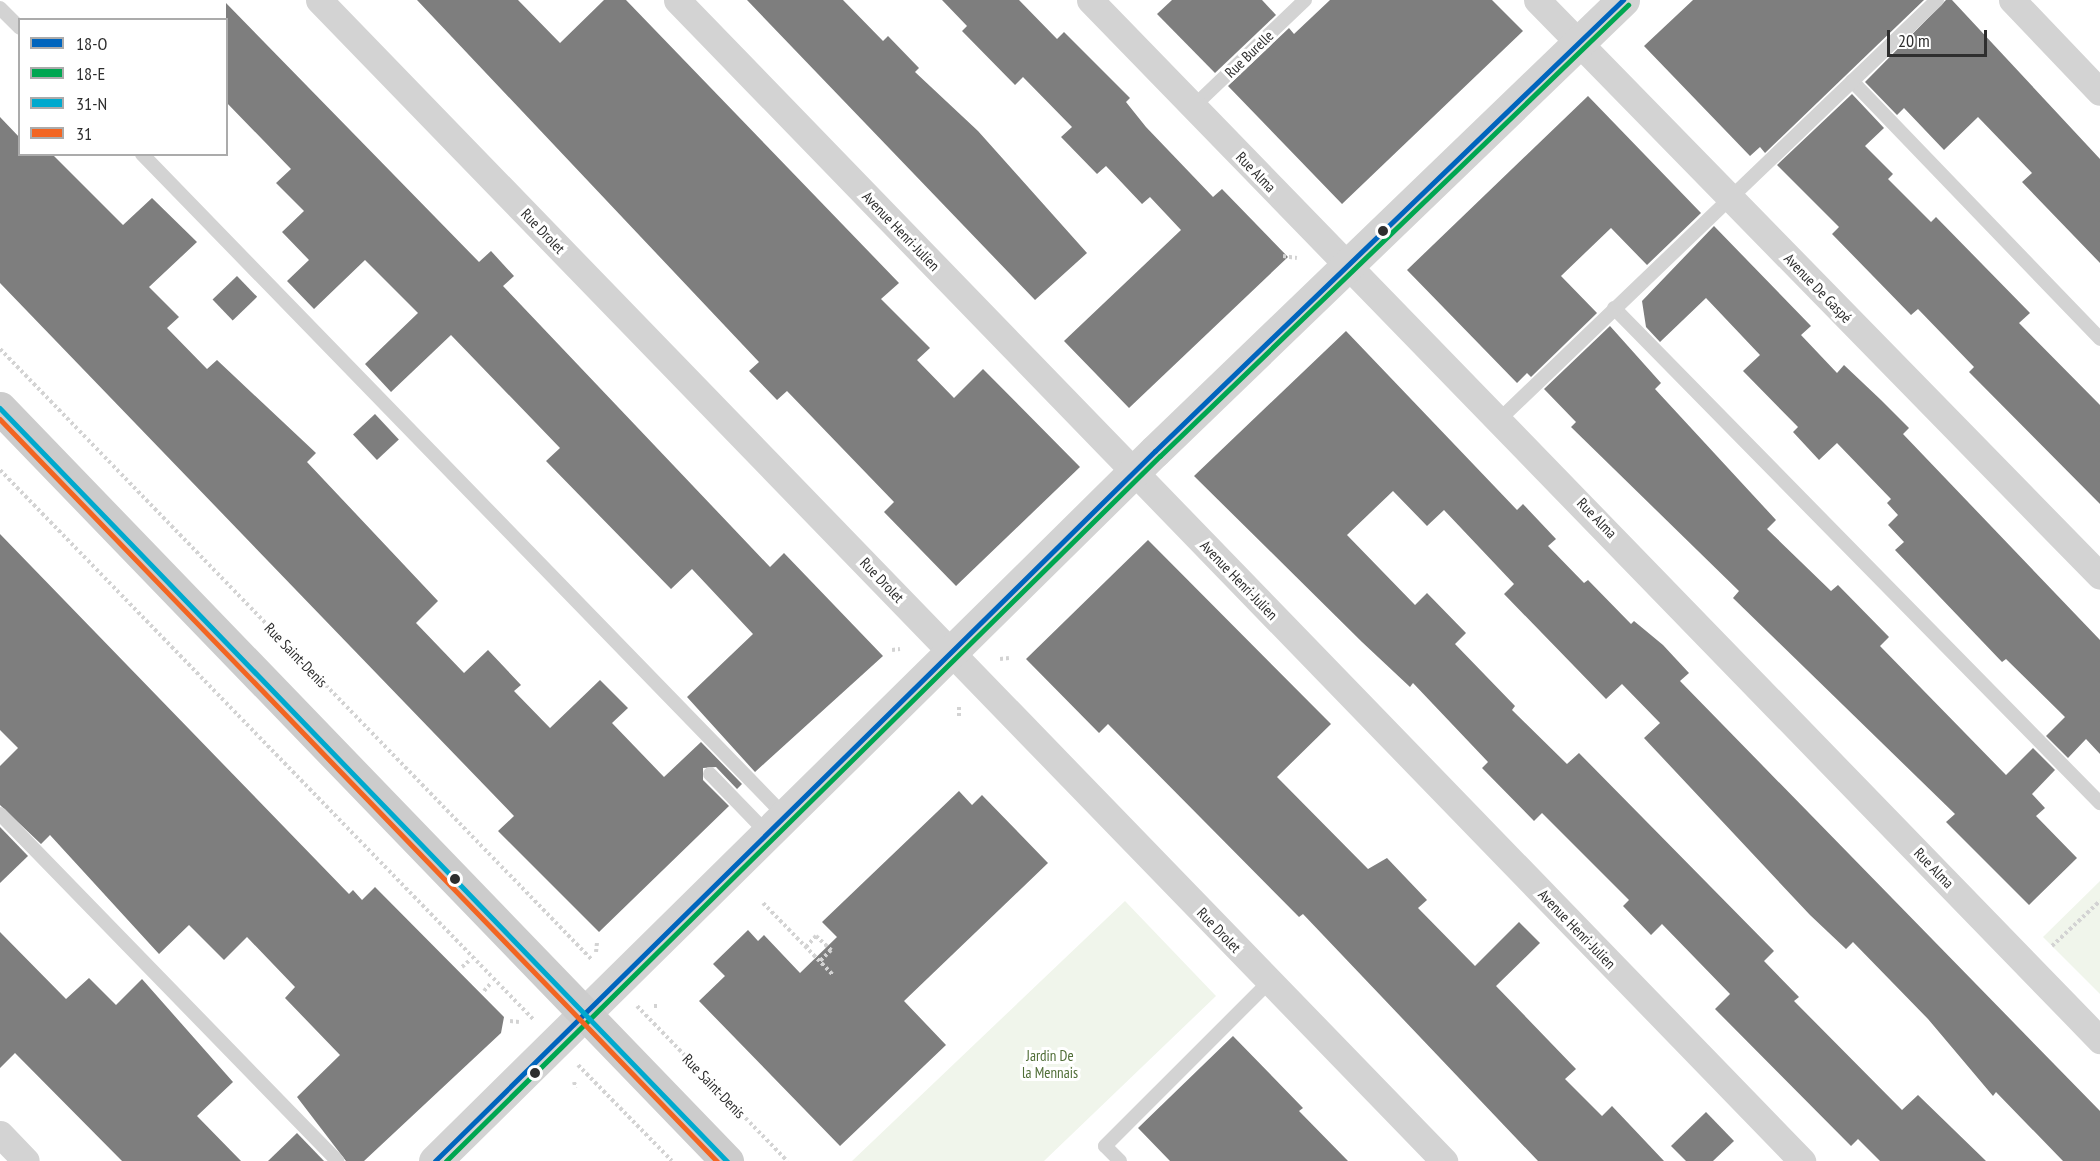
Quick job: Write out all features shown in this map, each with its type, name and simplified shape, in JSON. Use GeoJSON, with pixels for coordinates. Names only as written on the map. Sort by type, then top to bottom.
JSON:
{"type":"FeatureCollection","features":[{"type":"Feature","properties":{"kind":"main road"},"geometry":{"type":"LineString","coordinates":[[0,408],[727,1161]]}},
{"type":"Feature","properties":{"kind":"street","name":"Rue Drolet"},"geometry":{"type":"LineString","coordinates":[[319,0],[1444,1161]]}},
{"type":"Feature","properties":{"kind":"street","name":"Avenue Henri-Julien"},"geometry":{"type":"LineString","coordinates":[[677,0],[1802,1161]]}},
{"type":"Feature","properties":{"kind":"street","name":"Rue Alma"},"geometry":{"type":"LineString","coordinates":[[1090,0],[1347,265],[1501,418],[2100,1040]]}},
{"type":"Feature","properties":{"kind":"street","name":"Avenue De Gaspé"},"geometry":{"type":"LineString","coordinates":[[1537,0],[2100,576]]}},
{"type":"Feature","properties":{"kind":"street"},"geometry":{"type":"LineString","coordinates":[[435,1161],[1134,472],[1623,0]]}},
{"type":"Feature","properties":{"kind":"street"},"geometry":{"type":"LineString","coordinates":[[2012,0],[2100,92]]}},
{"type":"Feature","properties":{"kind":"street"},"geometry":{"type":"LineString","coordinates":[[0,1134],[26,1161]]}},
{"type":"Feature","properties":{"kind":"lane","name":"Rue Burelle"},"geometry":{"type":"LineString","coordinates":[[1193,107],[1305,0]]}},
{"type":"Feature","properties":{"kind":"lane"},"geometry":{"type":"LineString","coordinates":[[1501,418],[1937,0]]}},
{"type":"Feature","properties":{"kind":"lane"},"geometry":{"type":"LineString","coordinates":[[0,8],[18,26]]}},
{"type":"Feature","properties":{"kind":"lane"},"geometry":{"type":"LineString","coordinates":[[1852,81],[2100,339]]}},
{"type":"Feature","properties":{"kind":"lane"},"geometry":{"type":"LineString","coordinates":[[144,156],[777,825]]}},
{"type":"Feature","properties":{"kind":"lane"},"geometry":{"type":"LineString","coordinates":[[1614,308],[2100,803]]}},
{"type":"Feature","properties":{"kind":"lane"},"geometry":{"type":"LineString","coordinates":[[710,774],[777,825]]}},
{"type":"Feature","properties":{"kind":"lane"},"geometry":{"type":"LineString","coordinates":[[0,814],[337,1161]]}},
{"type":"Feature","properties":{"kind":"lane"},"geometry":{"type":"LineString","coordinates":[[1120,1161],[1106,1146],[1269,982]]}},
{"type":"Feature","properties":{"kind":"path"},"geometry":{"type":"LineString","coordinates":[[1283,256],[1297,258]]}},
{"type":"Feature","properties":{"kind":"path","name":"Rue Saint-Denis"},"geometry":{"type":"LineString","coordinates":[[0,349],[592,961]]}},
{"type":"Feature","properties":{"kind":"path"},"geometry":{"type":"LineString","coordinates":[[0,470],[532,1018]]}},
{"type":"Feature","properties":{"kind":"path"},"geometry":{"type":"LineString","coordinates":[[892,650],[900,649]]}},
{"type":"Feature","properties":{"kind":"path"},"geometry":{"type":"LineString","coordinates":[[959,704],[959,716]]}},
{"type":"Feature","properties":{"kind":"path"},"geometry":{"type":"LineString","coordinates":[[2052,946],[2100,901]]}},
{"type":"Feature","properties":{"kind":"path"},"geometry":{"type":"LineString","coordinates":[[764,903],[833,975]]}},
{"type":"Feature","properties":{"kind":"path"},"geometry":{"type":"LineString","coordinates":[[806,947],[816,936],[831,950],[820,961]]}},
{"type":"Feature","properties":{"kind":"path"},"geometry":{"type":"LineString","coordinates":[[596,951],[597,942]]}},
{"type":"Feature","properties":{"kind":"path"},"geometry":{"type":"LineString","coordinates":[[462,967],[470,960]]}},
{"type":"Feature","properties":{"kind":"path"},"geometry":{"type":"LineString","coordinates":[[484,991],[491,983]]}},
{"type":"Feature","properties":{"kind":"path"},"geometry":{"type":"LineString","coordinates":[[654,1006],[660,1006]]}},
{"type":"Feature","properties":{"kind":"path","name":"Rue Saint-Denis"},"geometry":{"type":"LineString","coordinates":[[642,1011],[787,1161]]}},
{"type":"Feature","properties":{"kind":"path"},"geometry":{"type":"LineString","coordinates":[[510,1021],[519,1022]]}},
{"type":"Feature","properties":{"kind":"path"},"geometry":{"type":"LineString","coordinates":[[582,1068],[672,1161]]}},
{"type":"Feature","properties":{"kind":"path"},"geometry":{"type":"LineString","coordinates":[[574,1082],[576,1088]]}},
{"type":"Feature","properties":{"kind":"green space"},"geometry":{"type":"Polygon","coordinates":[[[2100,881],[2100,994],[2043,937],[2100,881]]]}},
{"type":"Feature","properties":{"kind":"green space","name":"Jardin De la Mennais"},"geometry":{"type":"Polygon","coordinates":[[[1125,901],[1216,996],[1044,1161],[852,1161],[1125,901]]]}},
{"type":"Feature","properties":{"kind":"building"},"geometry":{"type":"Polygon","coordinates":[[[417,0],[518,0],[560,43],[604,0],[626,0],[899,283],[881,299],[930,348],[917,360],[954,398],[983,369],[1080,467],[956,586],[884,512],[894,502],[787,391],[777,400],[749,371],[759,362],[417,0]]]}},
{"type":"Feature","properties":{"kind":"building"},"geometry":{"type":"Polygon","coordinates":[[[747,0],[843,0],[883,41],[888,36],[919,68],[915,72],[978,131],[1087,253],[1035,300],[747,0]]]}},
{"type":"Feature","properties":{"kind":"building"},"geometry":{"type":"Polygon","coordinates":[[[942,0],[1019,0],[1057,39],[1064,32],[1130,98],[1126,102],[1146,127],[1213,197],[1222,189],[1288,257],[1129,408],[1064,341],[1181,230],[1150,197],[1142,204],[1106,166],[1097,174],[1061,137],[1072,127],[1023,77],[1015,85],[962,31],[967,26],[942,0]]]}},
{"type":"Feature","properties":{"kind":"building"},"geometry":{"type":"Polygon","coordinates":[[[1172,0],[1262,0],[1276,15],[1215,73],[1157,14],[1172,0]]]}},
{"type":"Feature","properties":{"kind":"building"},"geometry":{"type":"Polygon","coordinates":[[[1330,0],[1492,0],[1523,31],[1342,204],[1228,86],[1289,28],[1294,34],[1330,0]]]}},
{"type":"Feature","properties":{"kind":"building"},"geometry":{"type":"Polygon","coordinates":[[[1693,0],[1924,0],[1765,153],[1760,147],[1750,156],[1644,46],[1693,0]]]}},
{"type":"Feature","properties":{"kind":"building"},"geometry":{"type":"Polygon","coordinates":[[[1946,0],[1952,0],[2100,159],[2100,263],[2022,182],[2032,173],[1978,117],[1944,150],[1904,108],[1897,115],[1865,82],[1946,0]]]}},
{"type":"Feature","properties":{"kind":"building"},"geometry":{"type":"Polygon","coordinates":[[[226,3],[479,262],[491,251],[514,276],[503,286],[770,567],[784,553],[883,656],[755,772],[687,697],[753,634],[692,569],[671,589],[546,461],[560,448],[451,335],[391,392],[365,364],[418,313],[365,260],[314,309],[287,281],[309,260],[282,232],[304,211],[276,183],[291,169],[228,104],[228,18],[226,18],[226,3]]]}},
{"type":"Feature","properties":{"kind":"building"},"geometry":{"type":"Polygon","coordinates":[[[1852,94],[1884,128],[1865,146],[1893,174],[1888,179],[1931,222],[1936,217],[2030,313],[2019,323],[2100,405],[2100,504],[1969,372],[1974,367],[1918,309],[1911,315],[1832,234],[1839,227],[1777,165],[1852,94]]]}},
{"type":"Feature","properties":{"kind":"building"},"geometry":{"type":"Polygon","coordinates":[[[1588,96],[1701,213],[1647,265],[1611,228],[1561,276],[1597,313],[1531,377],[1527,373],[1517,383],[1407,270],[1588,96]]]}},
{"type":"Feature","properties":{"kind":"building"},"geometry":{"type":"Polygon","coordinates":[[[0,117],[18,136],[18,156],[54,156],[123,225],[152,198],[197,242],[149,287],[179,317],[167,328],[207,369],[217,360],[316,453],[307,462],[438,601],[416,623],[464,673],[488,650],[521,685],[514,691],[550,728],[600,680],[628,708],[612,723],[664,777],[701,742],[742,784],[737,789],[716,767],[703,768],[703,780],[729,806],[599,932],[498,831],[514,816],[0,283],[0,117]]]}},
{"type":"Feature","properties":{"kind":"building"},"geometry":{"type":"Polygon","coordinates":[[[1714,226],[1811,326],[1801,335],[1837,373],[1844,365],[1909,428],[1903,434],[2100,640],[2100,754],[2086,739],[2068,758],[2046,736],[2065,717],[2006,659],[2002,662],[1895,550],[1904,542],[1888,525],[1898,515],[1887,503],[1891,499],[1837,443],[1819,460],[1793,432],[1798,427],[1743,371],[1760,355],[1706,298],[1660,342],[1646,327],[1642,301],[1714,226]]]}},
{"type":"Feature","properties":{"kind":"building"},"geometry":{"type":"Polygon","coordinates":[[[237,276],[257,297],[233,320],[213,300],[237,276]]]}},
{"type":"Feature","properties":{"kind":"building"},"geometry":{"type":"Polygon","coordinates":[[[1610,326],[1661,383],[1655,389],[1776,520],[1767,529],[1831,591],[1838,585],[1889,637],[1880,646],[2006,775],[2033,748],[2055,770],[2032,794],[2045,808],[2036,816],[2077,858],[2029,905],[1946,822],[1955,814],[1733,598],[1739,591],[1571,427],[1576,422],[1544,389],[1610,326]]]}},
{"type":"Feature","properties":{"kind":"building"},"geometry":{"type":"Polygon","coordinates":[[[1346,331],[1517,510],[1523,504],[1556,539],[1548,546],[1584,583],[1588,580],[1631,624],[1634,621],[1663,645],[1689,673],[1680,681],[2100,1111],[2100,1161],[2063,1161],[1996,1092],[1993,1096],[1928,1019],[1853,942],[1846,949],[1810,915],[1644,738],[1660,723],[1622,684],[1606,699],[1504,594],[1514,584],[1444,510],[1427,526],[1393,491],[1347,535],[1415,605],[1427,593],[1466,633],[1455,644],[1515,706],[1512,710],[1567,764],[1579,753],[1774,951],[1764,961],[1799,997],[1794,1001],[1902,1110],[1918,1095],[1986,1161],[1880,1161],[1858,1139],[1851,1146],[1715,1009],[1730,994],[1662,924],[1651,935],[1623,906],[1629,900],[1542,813],[1534,821],[1482,768],[1488,762],[1413,683],[1410,687],[1362,642],[1194,476],[1346,331]]]}},
{"type":"Feature","properties":{"kind":"building"},"geometry":{"type":"Polygon","coordinates":[[[375,414],[399,440],[377,460],[353,434],[375,414]]]}},
{"type":"Feature","properties":{"kind":"building"},"geometry":{"type":"Polygon","coordinates":[[[0,534],[349,894],[353,890],[362,900],[375,887],[504,1017],[501,1033],[364,1161],[346,1161],[297,1097],[340,1055],[285,998],[295,987],[247,937],[224,960],[189,925],[159,954],[50,835],[41,844],[0,805],[0,766],[18,748],[0,730],[0,534]]]}},
{"type":"Feature","properties":{"kind":"building"},"geometry":{"type":"Polygon","coordinates":[[[1148,540],[1331,724],[1277,777],[1368,869],[1387,858],[1427,900],[1418,908],[1475,966],[1519,922],[1540,943],[1496,986],[1576,1069],[1565,1079],[1602,1116],[1612,1106],[1664,1161],[1538,1161],[1303,914],[1299,917],[1108,724],[1099,733],[1026,659],[1148,540]]]}},
{"type":"Feature","properties":{"kind":"building"},"geometry":{"type":"Polygon","coordinates":[[[959,791],[972,805],[982,795],[1048,863],[904,1001],[946,1045],[840,1146],[699,1001],[725,976],[713,964],[748,930],[758,941],[764,935],[800,973],[837,937],[822,922],[959,791]]]}},
{"type":"Feature","properties":{"kind":"building"},"geometry":{"type":"Polygon","coordinates":[[[0,827],[28,856],[0,883],[0,827]]]}},
{"type":"Feature","properties":{"kind":"building"},"geometry":{"type":"Polygon","coordinates":[[[0,932],[66,999],[89,978],[116,1005],[142,979],[233,1082],[197,1116],[241,1161],[122,1161],[15,1053],[0,1068],[0,932]]]}},
{"type":"Feature","properties":{"kind":"building"},"geometry":{"type":"Polygon","coordinates":[[[1233,1036],[1303,1108],[1299,1111],[1348,1161],[1170,1161],[1138,1128],[1233,1036]]]}},
{"type":"Feature","properties":{"kind":"building"},"geometry":{"type":"Polygon","coordinates":[[[1706,1112],[1734,1141],[1713,1161],[1686,1161],[1671,1146],[1706,1112]]]}},
{"type":"Feature","properties":{"kind":"building"},"geometry":{"type":"Polygon","coordinates":[[[297,1133],[324,1161],[268,1161],[297,1133]]]}},
{"type":"Feature","properties":{"kind":"transit line","name":"18-O"},"geometry":{"type":"LineString","coordinates":[[435,1161],[1155,451],[1623,0]]}},
{"type":"Feature","properties":{"kind":"transit line","name":"18-E"},"geometry":{"type":"LineString","coordinates":[[446,1161],[1160,456],[1628,5]]}},
{"type":"Feature","properties":{"kind":"transit line","name":"31-N"},"geometry":{"type":"LineString","coordinates":[[0,408],[727,1161]]}},
{"type":"Feature","properties":{"kind":"transit line","name":"31"},"geometry":{"type":"LineString","coordinates":[[0,419],[717,1161]]}}]}
